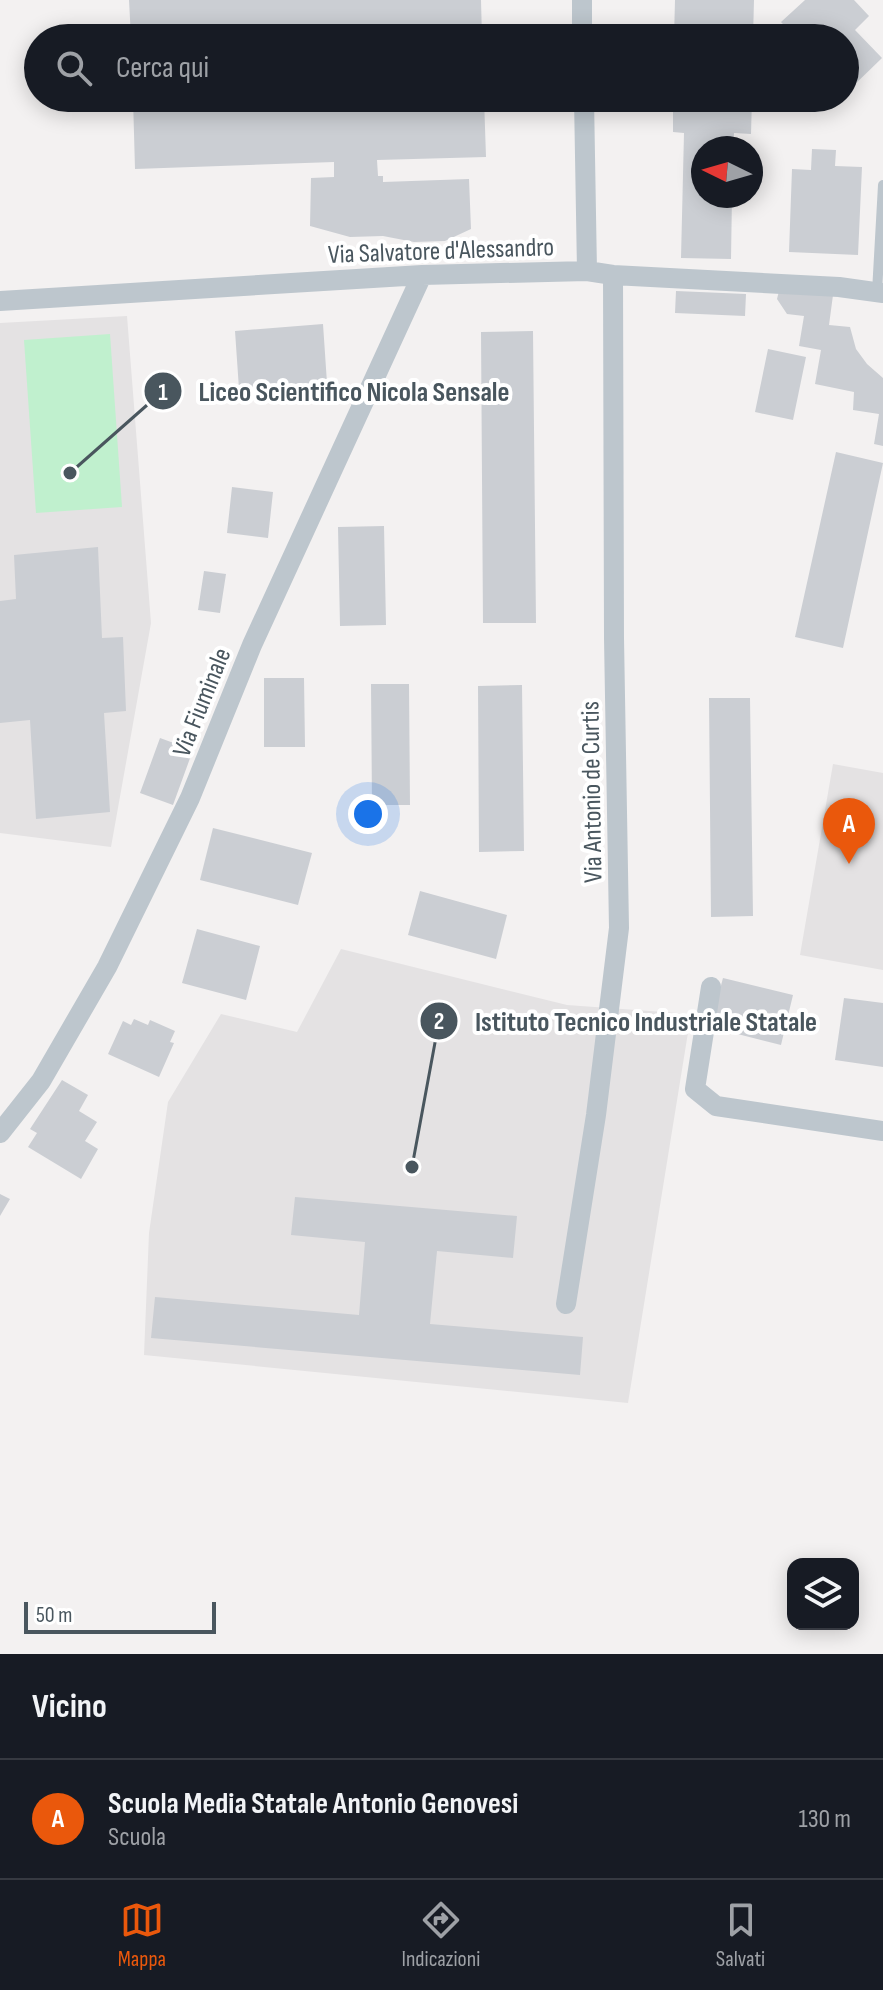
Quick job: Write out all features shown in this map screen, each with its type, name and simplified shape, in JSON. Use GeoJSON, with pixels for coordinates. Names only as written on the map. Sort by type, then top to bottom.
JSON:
{"type":"FeatureCollection","features":[{"type":"Feature","properties":{"kind":"street"},"geometry":{"type":"LineString","coordinates":[[582,0],[582,24]]}},
{"type":"Feature","properties":{"kind":"street"},"geometry":{"type":"LineString","coordinates":[[584,112],[587,271]]}},
{"type":"Feature","properties":{"kind":"street","name":"Via Salvatore d'Alessandro"},"geometry":{"type":"LineString","coordinates":[[0,301],[422,275],[587,271],[880,292]]}},
{"type":"Feature","properties":{"kind":"street","name":"Via Fiuminale"},"geometry":{"type":"LineString","coordinates":[[0,1133],[41,1081],[107,967],[190,798],[252,645],[422,275]]}},
{"type":"Feature","properties":{"kind":"street","name":"Via Antonio de Curtis"},"geometry":{"type":"LineString","coordinates":[[566,1304],[596,1115],[619,928],[613,275]]}},
{"type":"Feature","properties":{"kind":"street"},"geometry":{"type":"LineString","coordinates":[[711,987],[695,1089],[704,1097],[716,1106],[883,1131]]}},
{"type":"Feature","properties":{"kind":"lane"},"geometry":{"type":"LineString","coordinates":[[880,292],[883,185]]}},
{"type":"Feature","properties":{"kind":"shaded area"},"geometry":{"type":"Polygon","coordinates":[[[127,316],[151,623],[111,847],[0,833],[0,323],[127,316]]]}},
{"type":"Feature","properties":{"kind":"shaded area"},"geometry":{"type":"Polygon","coordinates":[[[833,764],[883,773],[883,970],[800,955],[833,764]]]}},
{"type":"Feature","properties":{"kind":"shaded area"},"geometry":{"type":"Polygon","coordinates":[[[341,949],[567,1005],[691,1014],[628,1403],[144,1355],[149,1233],[168,1102],[221,1014],[297,1032],[341,949]]]}},
{"type":"Feature","properties":{"kind":"green space"},"geometry":{"type":"Polygon","coordinates":[[[110,334],[122,507],[36,513],[24,340],[110,334]]]}},
{"type":"Feature","properties":{"kind":"building"},"geometry":{"type":"Polygon","coordinates":[[[129,0],[481,0],[482,24],[130,24],[129,0]]]}},
{"type":"Feature","properties":{"kind":"building"},"geometry":{"type":"Polygon","coordinates":[[[675,0],[754,0],[753,24],[674,24],[675,0]]]}},
{"type":"Feature","properties":{"kind":"building"},"geometry":{"type":"Polygon","coordinates":[[[805,0],[854,0],[869,16],[859,26],[781,22],[805,0]]]}},
{"type":"Feature","properties":{"kind":"building"},"geometry":{"type":"Polygon","coordinates":[[[859,34],[882,58],[859,80],[859,34]]]}},
{"type":"Feature","properties":{"kind":"building"},"geometry":{"type":"Polygon","coordinates":[[[133,112],[484,112],[486,157],[377,160],[378,176],[383,176],[383,182],[469,179],[471,229],[445,241],[350,237],[310,226],[311,178],[334,177],[334,162],[135,169],[133,112]]]}},
{"type":"Feature","properties":{"kind":"building"},"geometry":{"type":"Polygon","coordinates":[[[673,112],[752,112],[751,134],[691,136],[691,208],[732,208],[731,259],[681,258],[684,133],[673,132],[673,112]]]}},
{"type":"Feature","properties":{"kind":"building"},"geometry":{"type":"Polygon","coordinates":[[[812,149],[836,150],[835,166],[862,167],[858,255],[789,252],[792,169],[811,170],[812,149]]]}},
{"type":"Feature","properties":{"kind":"building"},"geometry":{"type":"Polygon","coordinates":[[[676,291],[746,294],[745,316],[675,313],[676,291]]]}},
{"type":"Feature","properties":{"kind":"building"},"geometry":{"type":"Polygon","coordinates":[[[779,291],[833,295],[829,325],[850,327],[856,349],[883,378],[883,446],[874,444],[879,414],[853,410],[854,392],[815,384],[821,350],[799,346],[804,316],[787,314],[777,299],[779,291]]]}},
{"type":"Feature","properties":{"kind":"building"},"geometry":{"type":"Polygon","coordinates":[[[323,324],[327,383],[239,389],[235,331],[323,324]]]}},
{"type":"Feature","properties":{"kind":"building"},"geometry":{"type":"Polygon","coordinates":[[[533,331],[536,623],[483,623],[481,332],[533,331]]]}},
{"type":"Feature","properties":{"kind":"building"},"geometry":{"type":"Polygon","coordinates":[[[768,349],[806,357],[793,420],[755,412],[768,349]]]}},
{"type":"Feature","properties":{"kind":"building"},"geometry":{"type":"Polygon","coordinates":[[[836,452],[883,463],[843,648],[795,637],[836,452]]]}},
{"type":"Feature","properties":{"kind":"building"},"geometry":{"type":"Polygon","coordinates":[[[232,487],[273,492],[268,538],[227,533],[232,487]]]}},
{"type":"Feature","properties":{"kind":"building"},"geometry":{"type":"Polygon","coordinates":[[[384,526],[386,625],[340,626],[338,527],[384,526]]]}},
{"type":"Feature","properties":{"kind":"building"},"geometry":{"type":"Polygon","coordinates":[[[98,547],[102,638],[123,637],[126,711],[104,713],[110,812],[36,819],[30,720],[0,723],[0,601],[16,599],[14,555],[98,547]]]}},
{"type":"Feature","properties":{"kind":"building"},"geometry":{"type":"Polygon","coordinates":[[[204,571],[226,574],[220,613],[198,610],[204,571]]]}},
{"type":"Feature","properties":{"kind":"building"},"geometry":{"type":"Polygon","coordinates":[[[264,678],[304,678],[305,747],[264,747],[264,678]]]}},
{"type":"Feature","properties":{"kind":"building"},"geometry":{"type":"Polygon","coordinates":[[[371,684],[409,684],[410,805],[372,805],[371,684]]]}},
{"type":"Feature","properties":{"kind":"building"},"geometry":{"type":"Polygon","coordinates":[[[522,685],[524,851],[479,852],[478,686],[522,685]]]}},
{"type":"Feature","properties":{"kind":"building"},"geometry":{"type":"Polygon","coordinates":[[[709,698],[750,698],[753,916],[711,917],[709,698]]]}},
{"type":"Feature","properties":{"kind":"building"},"geometry":{"type":"Polygon","coordinates":[[[160,738],[193,750],[173,805],[140,793],[160,738]]]}},
{"type":"Feature","properties":{"kind":"building"},"geometry":{"type":"Polygon","coordinates":[[[213,828],[312,853],[298,905],[200,880],[213,828]]]}},
{"type":"Feature","properties":{"kind":"building"},"geometry":{"type":"Polygon","coordinates":[[[420,891],[507,915],[496,959],[408,935],[420,891]]]}},
{"type":"Feature","properties":{"kind":"building"},"geometry":{"type":"Polygon","coordinates":[[[197,929],[260,946],[246,1000],[182,983],[197,929]]]}},
{"type":"Feature","properties":{"kind":"building"},"geometry":{"type":"Polygon","coordinates":[[[723,978],[793,995],[781,1045],[710,1027],[723,978]]]}},
{"type":"Feature","properties":{"kind":"building"},"geometry":{"type":"Polygon","coordinates":[[[844,998],[883,1003],[883,1067],[835,1060],[844,998]]]}},
{"type":"Feature","properties":{"kind":"building"},"geometry":{"type":"Polygon","coordinates":[[[134,1019],[148,1025],[150,1020],[175,1031],[170,1042],[174,1043],[159,1077],[108,1054],[123,1021],[131,1025],[134,1019]]]}},
{"type":"Feature","properties":{"kind":"building"},"geometry":{"type":"Polygon","coordinates":[[[62,1080],[88,1095],[79,1111],[97,1122],[85,1141],[98,1149],[81,1179],[28,1147],[37,1133],[30,1129],[62,1080]]]}},
{"type":"Feature","properties":{"kind":"building"},"geometry":{"type":"Polygon","coordinates":[[[0,1194],[10,1199],[0,1216],[0,1194]]]}},
{"type":"Feature","properties":{"kind":"building"},"geometry":{"type":"Polygon","coordinates":[[[295,1197],[517,1216],[513,1258],[437,1251],[430,1324],[583,1337],[580,1375],[151,1338],[155,1297],[359,1315],[365,1242],[291,1235],[295,1197]]]}},
{"type":"Feature","properties":{"kind":"place","name":"Liceo Scientifico Nicola Sensale"},"geometry":{"type":"Point","coordinates":[70,473]}},
{"type":"Feature","properties":{"kind":"place","name":"Scuola Media Statale Antonio Genovesi"},"geometry":{"type":"Point","coordinates":[849,864]}},
{"type":"Feature","properties":{"kind":"place","name":"Istituto Tecnico Industriale Statale"},"geometry":{"type":"Point","coordinates":[412,1167]}}]}
